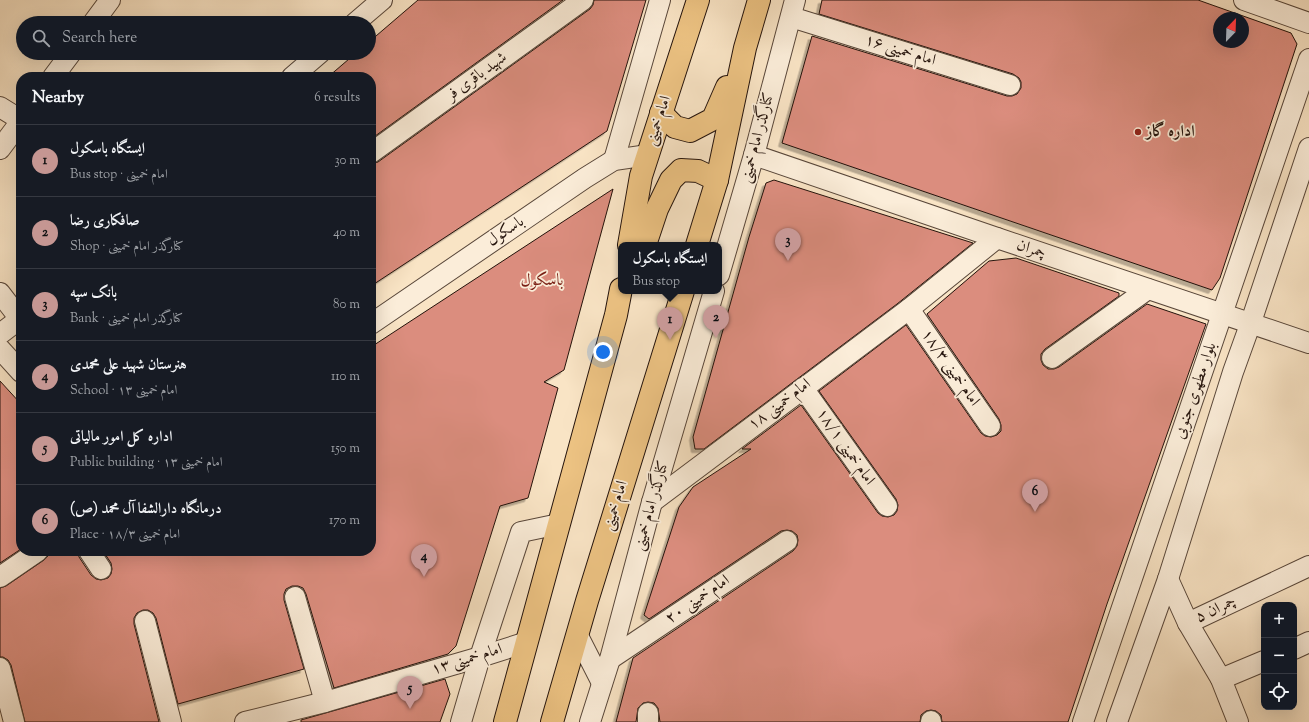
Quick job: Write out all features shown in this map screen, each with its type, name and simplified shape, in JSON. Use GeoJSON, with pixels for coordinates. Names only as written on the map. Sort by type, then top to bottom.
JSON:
{"type":"FeatureCollection","features":[{"type":"Feature","properties":{"kind":"main road","name":"امام خمینی"},"geometry":{"type":"LineString","coordinates":[[630,242],[641,176],[698,0]]}},
{"type":"Feature","properties":{"kind":"main road"},"geometry":{"type":"LineString","coordinates":[[698,242],[717,180],[745,48],[759,0]]}},
{"type":"Feature","properties":{"kind":"main road"},"geometry":{"type":"LineString","coordinates":[[661,113],[674,127],[690,131],[713,119],[745,48]]}},
{"type":"Feature","properties":{"kind":"main road"},"geometry":{"type":"LineString","coordinates":[[646,242],[657,209],[671,180],[681,170],[698,171],[717,180]]}},
{"type":"Feature","properties":{"kind":"main road"},"geometry":{"type":"LineString","coordinates":[[505,722],[616,315],[620,294]]}},
{"type":"Feature","properties":{"kind":"main road"},"geometry":{"type":"LineString","coordinates":[[616,315],[625,294]]}},
{"type":"Feature","properties":{"kind":"main road","name":"امام خمینی"},"geometry":{"type":"LineString","coordinates":[[552,722],[682,294]]}},
{"type":"Feature","properties":{"kind":"street"},"geometry":{"type":"LineString","coordinates":[[98,16],[110,0]]}},
{"type":"Feature","properties":{"kind":"street"},"geometry":{"type":"LineString","coordinates":[[363,16],[382,0]]}},
{"type":"Feature","properties":{"kind":"street","name":"شهید باقری فر"},"geometry":{"type":"LineString","coordinates":[[376,149],[583,0]]}},
{"type":"Feature","properties":{"kind":"street"},"geometry":{"type":"LineString","coordinates":[[614,160],[660,0]]}},
{"type":"Feature","properties":{"kind":"street"},"geometry":{"type":"LineString","coordinates":[[1244,0],[1309,23]]}},
{"type":"Feature","properties":{"kind":"street","name":"امام خمینی ۱۶"},"geometry":{"type":"LineString","coordinates":[[793,8],[1010,85]]}},
{"type":"Feature","properties":{"kind":"street","name":"کنارگذر امام خمینی"},"geometry":{"type":"LineString","coordinates":[[722,265],[754,155],[793,8]]}},
{"type":"Feature","properties":{"kind":"street","name":"بلوار مطهری جنوبی"},"geometry":{"type":"LineString","coordinates":[[1083,722],[1309,59]]}},
{"type":"Feature","properties":{"kind":"street"},"geometry":{"type":"LineString","coordinates":[[57,72],[66,60]]}},
{"type":"Feature","properties":{"kind":"street"},"geometry":{"type":"LineString","coordinates":[[298,72],[312,60]]}},
{"type":"Feature","properties":{"kind":"street"},"geometry":{"type":"LineString","coordinates":[[0,107],[16,118]]}},
{"type":"Feature","properties":{"kind":"street"},"geometry":{"type":"LineString","coordinates":[[0,149],[16,128]]}},
{"type":"Feature","properties":{"kind":"street","name":"بلوار مطهری جنوبی"},"geometry":{"type":"LineString","coordinates":[[1117,722],[1168,578],[1233,372],[1252,322],[1309,148]]}},
{"type":"Feature","properties":{"kind":"street","name":"باسکول"},"geometry":{"type":"LineString","coordinates":[[376,321],[585,178],[614,160],[648,155]]}},
{"type":"Feature","properties":{"kind":"street","name":"چمران"},"geometry":{"type":"LineString","coordinates":[[754,155],[1222,314],[1252,322],[1309,343]]}},
{"type":"Feature","properties":{"kind":"street","name":"امام خمینی ۱۸"},"geometry":{"type":"LineString","coordinates":[[652,502],[909,309],[997,238]]}},
{"type":"Feature","properties":{"kind":"street"},"geometry":{"type":"LineString","coordinates":[[1236,276],[1242,292],[1250,298],[1261,294]]}},
{"type":"Feature","properties":{"kind":"street"},"geometry":{"type":"LineString","coordinates":[[1052,358],[1148,289]]}},
{"type":"Feature","properties":{"kind":"street"},"geometry":{"type":"LineString","coordinates":[[0,293],[16,314]]}},
{"type":"Feature","properties":{"kind":"street","name":"کنارگذر امام خمینی"},"geometry":{"type":"LineString","coordinates":[[590,722],[610,659],[652,502],[713,294]]}},
{"type":"Feature","properties":{"kind":"street","name":"امام خمینی ۱۸/۳"},"geometry":{"type":"LineString","coordinates":[[909,309],[990,426]]}},
{"type":"Feature","properties":{"kind":"street"},"geometry":{"type":"LineString","coordinates":[[0,334],[16,322]]}},
{"type":"Feature","properties":{"kind":"street"},"geometry":{"type":"LineString","coordinates":[[0,349],[16,367]]}},
{"type":"Feature","properties":{"kind":"street"},"geometry":{"type":"LineString","coordinates":[[1208,357],[1226,351],[1232,359],[1233,372]]}},
{"type":"Feature","properties":{"kind":"street","name":"امام خمینی ۱۸/۱"},"geometry":{"type":"LineString","coordinates":[[803,388],[887,506]]}},
{"type":"Feature","properties":{"kind":"street"},"geometry":{"type":"LineString","coordinates":[[461,722],[480,657],[521,532],[559,524]]}},
{"type":"Feature","properties":{"kind":"street","name":"امام خمینی ۲۰"},"geometry":{"type":"LineString","coordinates":[[610,659],[787,541]]}},
{"type":"Feature","properties":{"kind":"street"},"geometry":{"type":"LineString","coordinates":[[0,577],[31,556]]}},
{"type":"Feature","properties":{"kind":"street"},"geometry":{"type":"LineString","coordinates":[[92,556],[101,569]]}},
{"type":"Feature","properties":{"kind":"street","name":"چمران ۵"},"geometry":{"type":"LineString","coordinates":[[1188,623],[1309,566]]}},
{"type":"Feature","properties":{"kind":"street"},"geometry":{"type":"LineString","coordinates":[[1168,578],[1188,623],[1221,679],[1238,722]]}},
{"type":"Feature","properties":{"kind":"street"},"geometry":{"type":"LineString","coordinates":[[295,597],[325,702]]}},
{"type":"Feature","properties":{"kind":"street"},"geometry":{"type":"LineString","coordinates":[[145,621],[171,722]]}},
{"type":"Feature","properties":{"kind":"street"},"geometry":{"type":"LineString","coordinates":[[578,634],[602,683]]}},
{"type":"Feature","properties":{"kind":"street","name":"امام خمینی ۱۳"},"geometry":{"type":"LineString","coordinates":[[246,722],[325,702],[527,642]]}},
{"type":"Feature","properties":{"kind":"street"},"geometry":{"type":"LineString","coordinates":[[1297,648],[1309,642]]}},
{"type":"Feature","properties":{"kind":"street"},"geometry":{"type":"LineString","coordinates":[[1221,679],[1261,662]]}},
{"type":"Feature","properties":{"kind":"street"},"geometry":{"type":"LineString","coordinates":[[0,668],[14,722]]}},
{"type":"Feature","properties":{"kind":"building"},"geometry":{"type":"Polygon","coordinates":[[[418,0],[563,0],[376,135],[376,72],[334,72],[348,60],[376,60],[376,36],[418,0]]]}},
{"type":"Feature","properties":{"kind":"building"},"geometry":{"type":"Polygon","coordinates":[[[594,0],[646,0],[607,131],[376,283],[376,163],[590,9],[594,0]]]}},
{"type":"Feature","properties":{"kind":"building","name":"اداره گاز"},"geometry":{"type":"Polygon","coordinates":[[[822,0],[1198,0],[1232,12],[1213,12],[1213,48],[1249,48],[1249,18],[1291,33],[1297,44],[1220,278],[1212,290],[782,143],[812,36],[1007,96],[1017,94],[1021,88],[1019,78],[1013,74],[819,14],[822,0]]]}},
{"type":"Feature","properties":{"kind":"building"},"geometry":{"type":"Polygon","coordinates":[[[774,180],[973,243],[897,304],[704,449],[695,449],[693,437],[749,237],[766,183],[774,180]]]}},
{"type":"Feature","properties":{"kind":"building"},"geometry":{"type":"Polygon","coordinates":[[[613,189],[564,370],[544,382],[558,388],[528,498],[500,506],[456,646],[448,654],[334,688],[306,594],[303,588],[292,586],[286,589],[284,600],[304,669],[178,704],[156,618],[153,613],[148,610],[143,610],[137,613],[134,618],[134,624],[159,722],[25,722],[11,665],[8,660],[0,657],[0,588],[6,586],[48,556],[79,556],[91,575],[96,579],[101,580],[108,578],[111,574],[111,563],[106,556],[376,556],[376,344],[613,189]]]}},
{"type":"Feature","properties":{"kind":"building"},"geometry":{"type":"Polygon","coordinates":[[[1016,258],[1119,293],[1119,296],[1045,349],[1041,354],[1041,360],[1043,365],[1048,369],[1059,367],[1147,304],[1206,324],[1107,604],[1068,722],[942,722],[941,715],[936,711],[931,710],[926,711],[921,715],[920,722],[660,722],[658,708],[654,703],[648,702],[643,703],[638,708],[636,722],[616,722],[633,658],[793,551],[797,546],[797,535],[792,531],[781,531],[649,619],[644,615],[679,507],[693,487],[751,449],[742,449],[801,405],[878,513],[882,516],[888,517],[894,515],[897,511],[898,505],[896,499],[819,391],[906,325],[981,433],[985,436],[991,437],[997,435],[1001,431],[999,419],[927,314],[989,261],[1016,258]]]}},
{"type":"Feature","properties":{"kind":"building"},"geometry":{"type":"Polygon","coordinates":[[[0,381],[16,399],[16,552],[0,563],[0,381]]]}},
{"type":"Feature","properties":{"kind":"building"},"geometry":{"type":"Polygon","coordinates":[[[445,679],[450,694],[440,722],[301,722],[301,720],[445,679]]]}},
{"type":"Feature","properties":{"kind":"place","name":"اداره گاز"},"geometry":{"type":"Point","coordinates":[1138,132]}},
{"type":"Feature","properties":{"kind":"place","name":"بانک سپه"},"geometry":{"type":"Point","coordinates":[788,261]}},
{"type":"Feature","properties":{"kind":"place","name":"صافکاری رضا"},"geometry":{"type":"Point","coordinates":[716,338]}},
{"type":"Feature","properties":{"kind":"place","name":"ایستگاه باسکول"},"geometry":{"type":"Point","coordinates":[670,340]}},
{"type":"Feature","properties":{"kind":"place","name":"درمانگاه دارالشفا آل محمد (ص)"},"geometry":{"type":"Point","coordinates":[1035,512]}},
{"type":"Feature","properties":{"kind":"place","name":"هنرستان شهید علی محمدی"},"geometry":{"type":"Point","coordinates":[424,577]}},
{"type":"Feature","properties":{"kind":"place","name":"اداره کل امور مالیاتی"},"geometry":{"type":"Point","coordinates":[410,709]}},
{"type":"Feature","properties":{"kind":"district","name":"باسکول"},"geometry":{"type":"Point","coordinates":[542,281]}}]}
